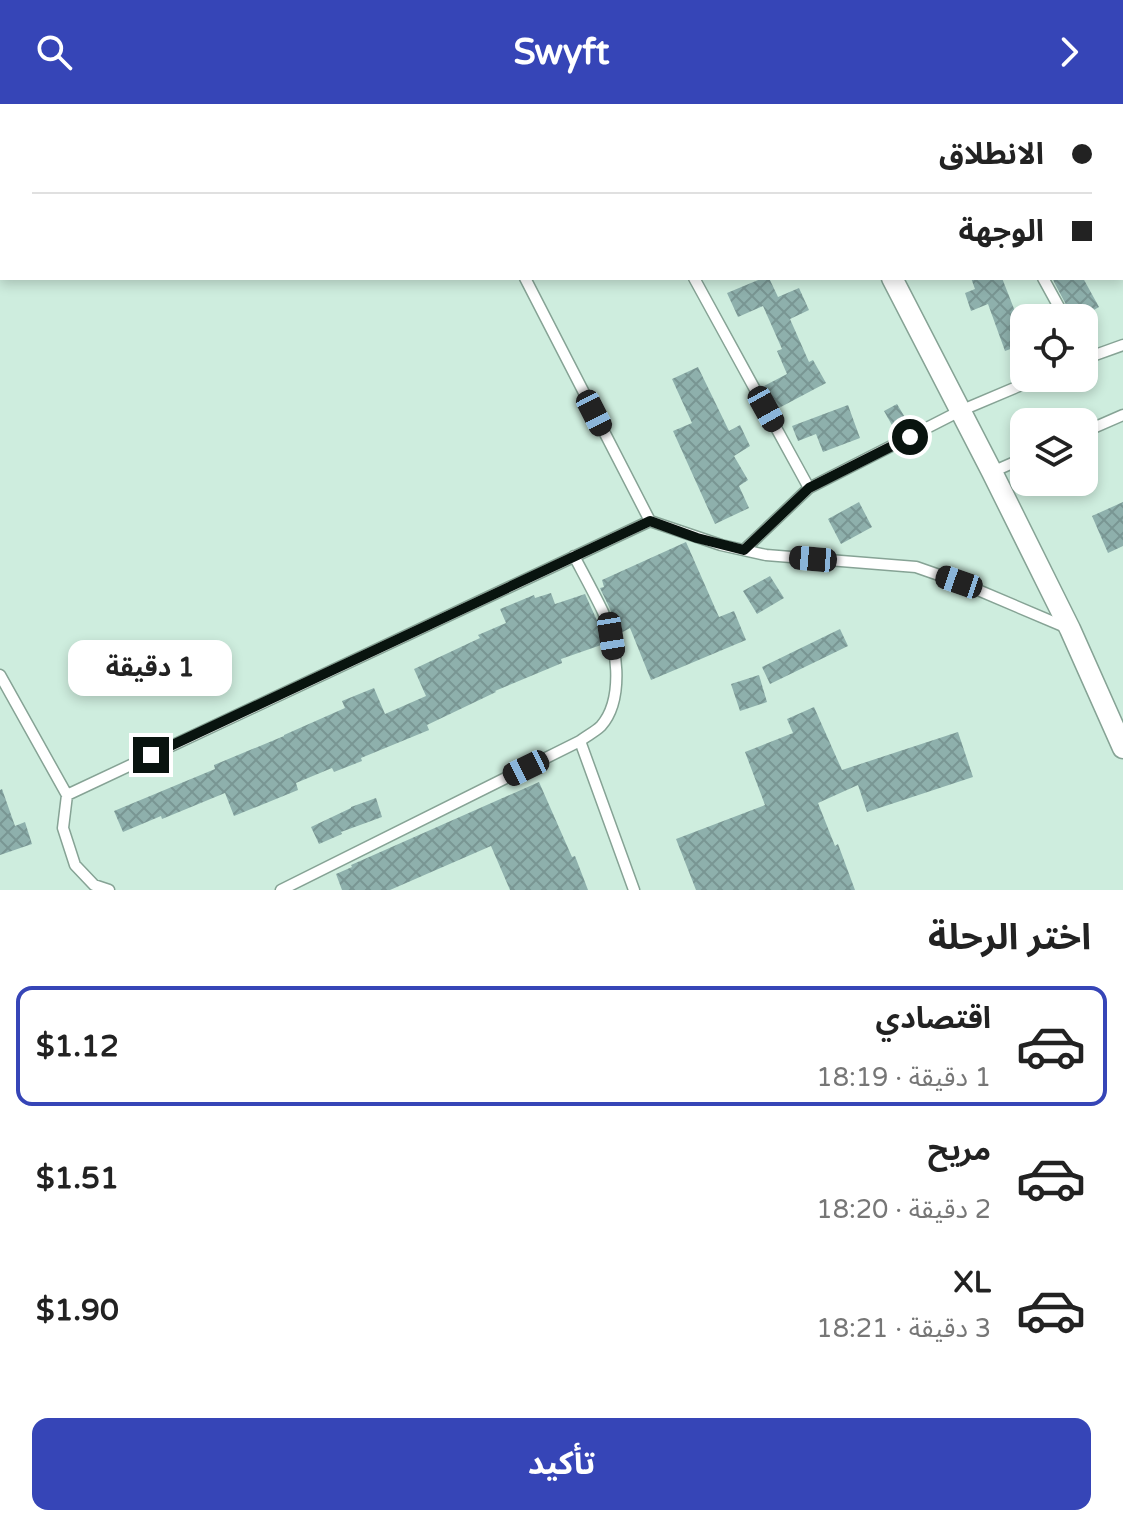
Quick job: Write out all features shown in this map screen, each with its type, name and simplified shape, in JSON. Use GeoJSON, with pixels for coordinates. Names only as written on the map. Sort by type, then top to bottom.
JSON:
{"type":"FeatureCollection","features":[{"type":"Feature","properties":{"kind":"street"},"geometry":{"type":"LineString","coordinates":[[893,280],[1070,629],[1123,748]]}},
{"type":"Feature","properties":{"kind":"lane"},"geometry":{"type":"LineString","coordinates":[[526,280],[650,521],[697,538],[766,555],[916,567],[1070,629]]}},
{"type":"Feature","properties":{"kind":"lane"},"geometry":{"type":"LineString","coordinates":[[695,280],[809,488]]}},
{"type":"Feature","properties":{"kind":"lane"},"geometry":{"type":"LineString","coordinates":[[1044,280],[1057,304]]}},
{"type":"Feature","properties":{"kind":"lane"},"geometry":{"type":"LineString","coordinates":[[1098,352],[1123,345]]}},
{"type":"Feature","properties":{"kind":"lane"},"geometry":{"type":"LineString","coordinates":[[744,550],[809,488],[960,411],[1010,390]]}},
{"type":"Feature","properties":{"kind":"lane"},"geometry":{"type":"LineString","coordinates":[[1098,426],[1123,415]]}},
{"type":"Feature","properties":{"kind":"lane"},"geometry":{"type":"LineString","coordinates":[[992,472],[1010,464]]}},
{"type":"Feature","properties":{"kind":"lane"},"geometry":{"type":"LineString","coordinates":[[67,795],[650,521]]}},
{"type":"Feature","properties":{"kind":"lane"},"geometry":{"type":"LineString","coordinates":[[281,890],[580,741],[600,726],[611,707],[616,686],[611,636],[604,614],[574,556]]}},
{"type":"Feature","properties":{"kind":"lane"},"geometry":{"type":"LineString","coordinates":[[0,675],[67,795],[63,828],[75,865],[94,885],[109,890]]}},
{"type":"Feature","properties":{"kind":"lane"},"geometry":{"type":"LineString","coordinates":[[580,741],[634,890]]}},
{"type":"Feature","properties":{"kind":"building"},"geometry":{"type":"Polygon","coordinates":[[[758,280],[770,280],[778,297],[799,288],[809,310],[790,319],[809,362],[813,360],[826,383],[777,409],[764,386],[787,374],[777,351],[782,349],[763,306],[738,317],[727,293],[758,280]]]}},
{"type":"Feature","properties":{"kind":"building"},"geometry":{"type":"Polygon","coordinates":[[[972,280],[1003,280],[1012,304],[1010,349],[1005,351],[988,304],[971,311],[965,293],[975,289],[972,280]]]}},
{"type":"Feature","properties":{"kind":"building"},"geometry":{"type":"Polygon","coordinates":[[[1053,280],[1084,280],[1097,304],[1066,304],[1053,280]]]}},
{"type":"Feature","properties":{"kind":"building"},"geometry":{"type":"Polygon","coordinates":[[[698,367],[729,431],[740,425],[750,446],[734,456],[748,480],[739,486],[749,508],[715,524],[673,431],[692,423],[672,379],[698,367]]]}},
{"type":"Feature","properties":{"kind":"building"},"geometry":{"type":"Polygon","coordinates":[[[897,404],[906,419],[893,427],[884,411],[897,404]]]}},
{"type":"Feature","properties":{"kind":"building"},"geometry":{"type":"Polygon","coordinates":[[[848,405],[860,438],[823,452],[816,434],[798,441],[792,426],[848,405]]]}},
{"type":"Feature","properties":{"kind":"building"},"geometry":{"type":"Polygon","coordinates":[[[859,502],[872,527],[841,544],[828,519],[859,502]]]}},
{"type":"Feature","properties":{"kind":"building"},"geometry":{"type":"Polygon","coordinates":[[[1123,502],[1123,546],[1108,553],[1092,516],[1123,502]]]}},
{"type":"Feature","properties":{"kind":"building"},"geometry":{"type":"Polygon","coordinates":[[[686,542],[719,617],[734,611],[746,640],[651,680],[630,628],[619,634],[600,588],[604,587],[602,580],[686,542]]]}},
{"type":"Feature","properties":{"kind":"building"},"geometry":{"type":"Polygon","coordinates":[[[770,576],[784,598],[757,614],[743,591],[770,576]]]}},
{"type":"Feature","properties":{"kind":"building"},"geometry":{"type":"Polygon","coordinates":[[[551,593],[555,604],[585,594],[604,644],[561,659],[562,663],[495,691],[427,725],[429,730],[361,758],[362,761],[334,772],[332,768],[296,783],[298,790],[234,816],[225,793],[123,832],[114,811],[215,769],[214,765],[345,708],[342,701],[374,688],[385,714],[426,696],[414,669],[506,623],[500,609],[534,595],[535,598],[551,593]]]}},
{"type":"Feature","properties":{"kind":"building"},"geometry":{"type":"Polygon","coordinates":[[[840,629],[848,646],[770,684],[762,667],[840,629]]]}},
{"type":"Feature","properties":{"kind":"building"},"geometry":{"type":"Polygon","coordinates":[[[759,675],[767,702],[740,711],[731,684],[759,675]]]}},
{"type":"Feature","properties":{"kind":"building"},"geometry":{"type":"Polygon","coordinates":[[[814,707],[842,770],[958,732],[973,777],[867,812],[858,785],[818,803],[855,890],[696,890],[676,839],[765,805],[745,752],[793,733],[787,719],[814,707]]]}},
{"type":"Feature","properties":{"kind":"building"},"geometry":{"type":"Polygon","coordinates":[[[539,782],[588,890],[510,890],[491,846],[390,890],[342,890],[336,874],[351,865],[539,782]]]}},
{"type":"Feature","properties":{"kind":"building"},"geometry":{"type":"Polygon","coordinates":[[[0,790],[15,826],[25,822],[32,844],[0,855],[0,790]]]}},
{"type":"Feature","properties":{"kind":"building"},"geometry":{"type":"Polygon","coordinates":[[[376,798],[382,817],[319,844],[311,827],[376,798]]]}},
{"type":"Feature","properties":{"kind":"route"},"geometry":{"type":"LineString","coordinates":[[151,755],[650,521],[744,550],[809,488],[910,437]]}}]}
